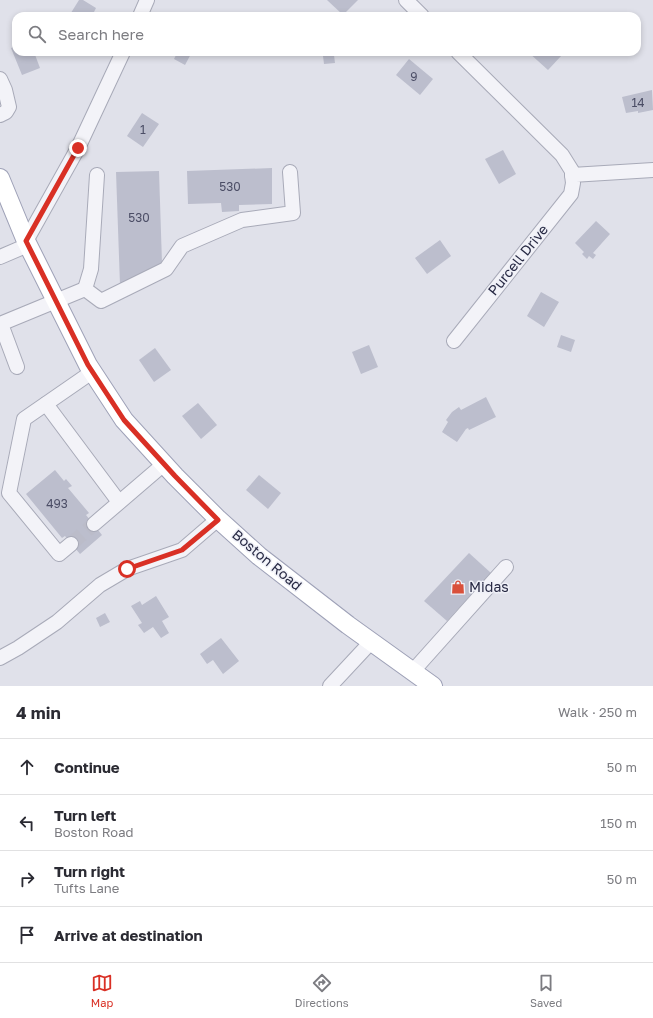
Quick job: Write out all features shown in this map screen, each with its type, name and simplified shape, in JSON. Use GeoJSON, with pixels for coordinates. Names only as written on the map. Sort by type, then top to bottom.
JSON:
{"type":"FeatureCollection","features":[{"type":"Feature","properties":{"kind":"main road","name":"Boston Road"},"geometry":{"type":"LineString","coordinates":[[0,178],[27,243],[88,365],[124,420],[218,520],[259,556],[371,642],[433,686]]}},
{"type":"Feature","properties":{"kind":"street"},"geometry":{"type":"LineString","coordinates":[[142,12],[147,0]]}},
{"type":"Feature","properties":{"kind":"street"},"geometry":{"type":"LineString","coordinates":[[406,0],[418,12]]}},
{"type":"Feature","properties":{"kind":"street"},"geometry":{"type":"LineString","coordinates":[[0,257],[27,243],[78,148],[121,56]]}},
{"type":"Feature","properties":{"kind":"street"},"geometry":{"type":"LineString","coordinates":[[462,56],[562,155],[572,171],[572,175],[653,170]]}},
{"type":"Feature","properties":{"kind":"street"},"geometry":{"type":"LineString","coordinates":[[0,79],[5,90],[9,107],[6,112],[0,115]]}},
{"type":"Feature","properties":{"kind":"street"},"geometry":{"type":"LineString","coordinates":[[85,289],[101,301],[166,269],[182,246],[242,220],[293,213],[290,172]]}},
{"type":"Feature","properties":{"kind":"street"},"geometry":{"type":"LineString","coordinates":[[85,289],[91,269],[97,175]]}},
{"type":"Feature","properties":{"kind":"street","name":"Purcell Drive"},"geometry":{"type":"LineString","coordinates":[[454,341],[571,194],[573,183],[572,175]]}},
{"type":"Feature","properties":{"kind":"street"},"geometry":{"type":"LineString","coordinates":[[17,367],[0,324],[85,289]]}},
{"type":"Feature","properties":{"kind":"street"},"geometry":{"type":"LineString","coordinates":[[71,544],[60,554],[9,493],[24,419],[92,372]]}},
{"type":"Feature","properties":{"kind":"street"},"geometry":{"type":"LineString","coordinates":[[46,404],[119,502]]}},
{"type":"Feature","properties":{"kind":"street"},"geometry":{"type":"LineString","coordinates":[[94,524],[164,464]]}},
{"type":"Feature","properties":{"kind":"street"},"geometry":{"type":"LineString","coordinates":[[0,658],[57,622],[100,585],[127,569],[182,550],[218,520]]}},
{"type":"Feature","properties":{"kind":"street"},"geometry":{"type":"LineString","coordinates":[[412,672],[506,567]]}},
{"type":"Feature","properties":{"kind":"street"},"geometry":{"type":"LineString","coordinates":[[330,686],[371,642]]}},
{"type":"Feature","properties":{"kind":"building"},"geometry":{"type":"Polygon","coordinates":[[[79,0],[83,0],[96,8],[94,12],[72,12],[79,0]]]}},
{"type":"Feature","properties":{"kind":"building"},"geometry":{"type":"Polygon","coordinates":[[[327,0],[358,0],[346,12],[340,12],[327,0]]]}},
{"type":"Feature","properties":{"kind":"building"},"geometry":{"type":"Polygon","coordinates":[[[14,56],[36,56],[40,68],[22,75],[14,56]]]}},
{"type":"Feature","properties":{"kind":"building"},"geometry":{"type":"Polygon","coordinates":[[[176,56],[190,56],[185,65],[174,59],[176,56]]]}},
{"type":"Feature","properties":{"kind":"building"},"geometry":{"type":"Polygon","coordinates":[[[323,56],[334,56],[335,63],[324,64],[323,56]]]}},
{"type":"Feature","properties":{"kind":"building"},"geometry":{"type":"Polygon","coordinates":[[[532,56],[561,56],[548,70],[532,56]]]}},
{"type":"Feature","properties":{"kind":"building"},"geometry":{"type":"Polygon","coordinates":[[[409,59],[433,79],[420,95],[396,75],[409,59]]]}},
{"type":"Feature","properties":{"kind":"building"},"geometry":{"type":"Polygon","coordinates":[[[652,90],[653,110],[638,113],[638,111],[626,113],[622,97],[652,90]]]}},
{"type":"Feature","properties":{"kind":"building"},"geometry":{"type":"Polygon","coordinates":[[[142,113],[159,124],[143,147],[127,136],[142,113]]]}},
{"type":"Feature","properties":{"kind":"building"},"geometry":{"type":"Polygon","coordinates":[[[503,150],[516,174],[499,184],[485,159],[503,150]]]}},
{"type":"Feature","properties":{"kind":"building"},"geometry":{"type":"Polygon","coordinates":[[[272,168],[272,204],[239,205],[239,211],[222,212],[221,203],[188,204],[187,171],[272,168]]]}},
{"type":"Feature","properties":{"kind":"building"},"geometry":{"type":"Polygon","coordinates":[[[159,171],[162,263],[120,285],[116,172],[159,171]]]}},
{"type":"Feature","properties":{"kind":"building"},"geometry":{"type":"Polygon","coordinates":[[[596,221],[610,234],[593,253],[596,255],[593,259],[589,256],[587,259],[582,254],[584,252],[575,243],[596,221]]]}},
{"type":"Feature","properties":{"kind":"building"},"geometry":{"type":"Polygon","coordinates":[[[440,240],[451,256],[427,274],[415,258],[440,240]]]}},
{"type":"Feature","properties":{"kind":"building"},"geometry":{"type":"Polygon","coordinates":[[[541,292],[559,302],[544,327],[527,316],[541,292]]]}},
{"type":"Feature","properties":{"kind":"building"},"geometry":{"type":"Polygon","coordinates":[[[561,335],[575,340],[571,352],[557,347],[561,335]]]}},
{"type":"Feature","properties":{"kind":"building"},"geometry":{"type":"Polygon","coordinates":[[[369,345],[378,367],[361,374],[352,352],[369,345]]]}},
{"type":"Feature","properties":{"kind":"building"},"geometry":{"type":"Polygon","coordinates":[[[155,348],[171,370],[154,382],[139,360],[155,348]]]}},
{"type":"Feature","properties":{"kind":"building"},"geometry":{"type":"Polygon","coordinates":[[[486,397],[496,417],[469,430],[468,428],[466,429],[457,442],[442,432],[448,422],[446,420],[452,412],[459,407],[461,410],[486,397]]]}},
{"type":"Feature","properties":{"kind":"building"},"geometry":{"type":"Polygon","coordinates":[[[198,403],[217,425],[201,439],[182,416],[198,403]]]}},
{"type":"Feature","properties":{"kind":"building"},"geometry":{"type":"Polygon","coordinates":[[[55,470],[64,481],[66,479],[72,486],[68,488],[89,513],[86,515],[102,535],[80,554],[65,536],[62,538],[26,494],[55,470]]]}},
{"type":"Feature","properties":{"kind":"building"},"geometry":{"type":"Polygon","coordinates":[[[259,475],[281,493],[268,509],[246,490],[259,475]]]}},
{"type":"Feature","properties":{"kind":"building","name":"Midas"},"geometry":{"type":"Polygon","coordinates":[[[469,553],[491,573],[447,621],[424,601],[469,553]]]}},
{"type":"Feature","properties":{"kind":"building"},"geometry":{"type":"Polygon","coordinates":[[[156,596],[169,617],[162,621],[169,633],[161,638],[153,627],[144,633],[138,625],[142,623],[131,606],[140,601],[142,605],[156,596]]]}},
{"type":"Feature","properties":{"kind":"building"},"geometry":{"type":"Polygon","coordinates":[[[105,613],[110,622],[100,627],[96,618],[105,613]]]}},
{"type":"Feature","properties":{"kind":"building"},"geometry":{"type":"Polygon","coordinates":[[[221,638],[239,661],[223,674],[213,660],[207,664],[200,654],[221,638]]]}},
{"type":"Feature","properties":{"kind":"tunnel"},"geometry":{"type":"LineString","coordinates":[[71,544],[94,524]]}},
{"type":"Feature","properties":{"kind":"place","name":"Midas"},"geometry":{"type":"Point","coordinates":[458,587]}},
{"type":"Feature","properties":{"kind":"route"},"geometry":{"type":"LineString","coordinates":[[78,148],[26,241],[88,365],[124,420],[218,520],[182,550],[127,569]]}}]}
